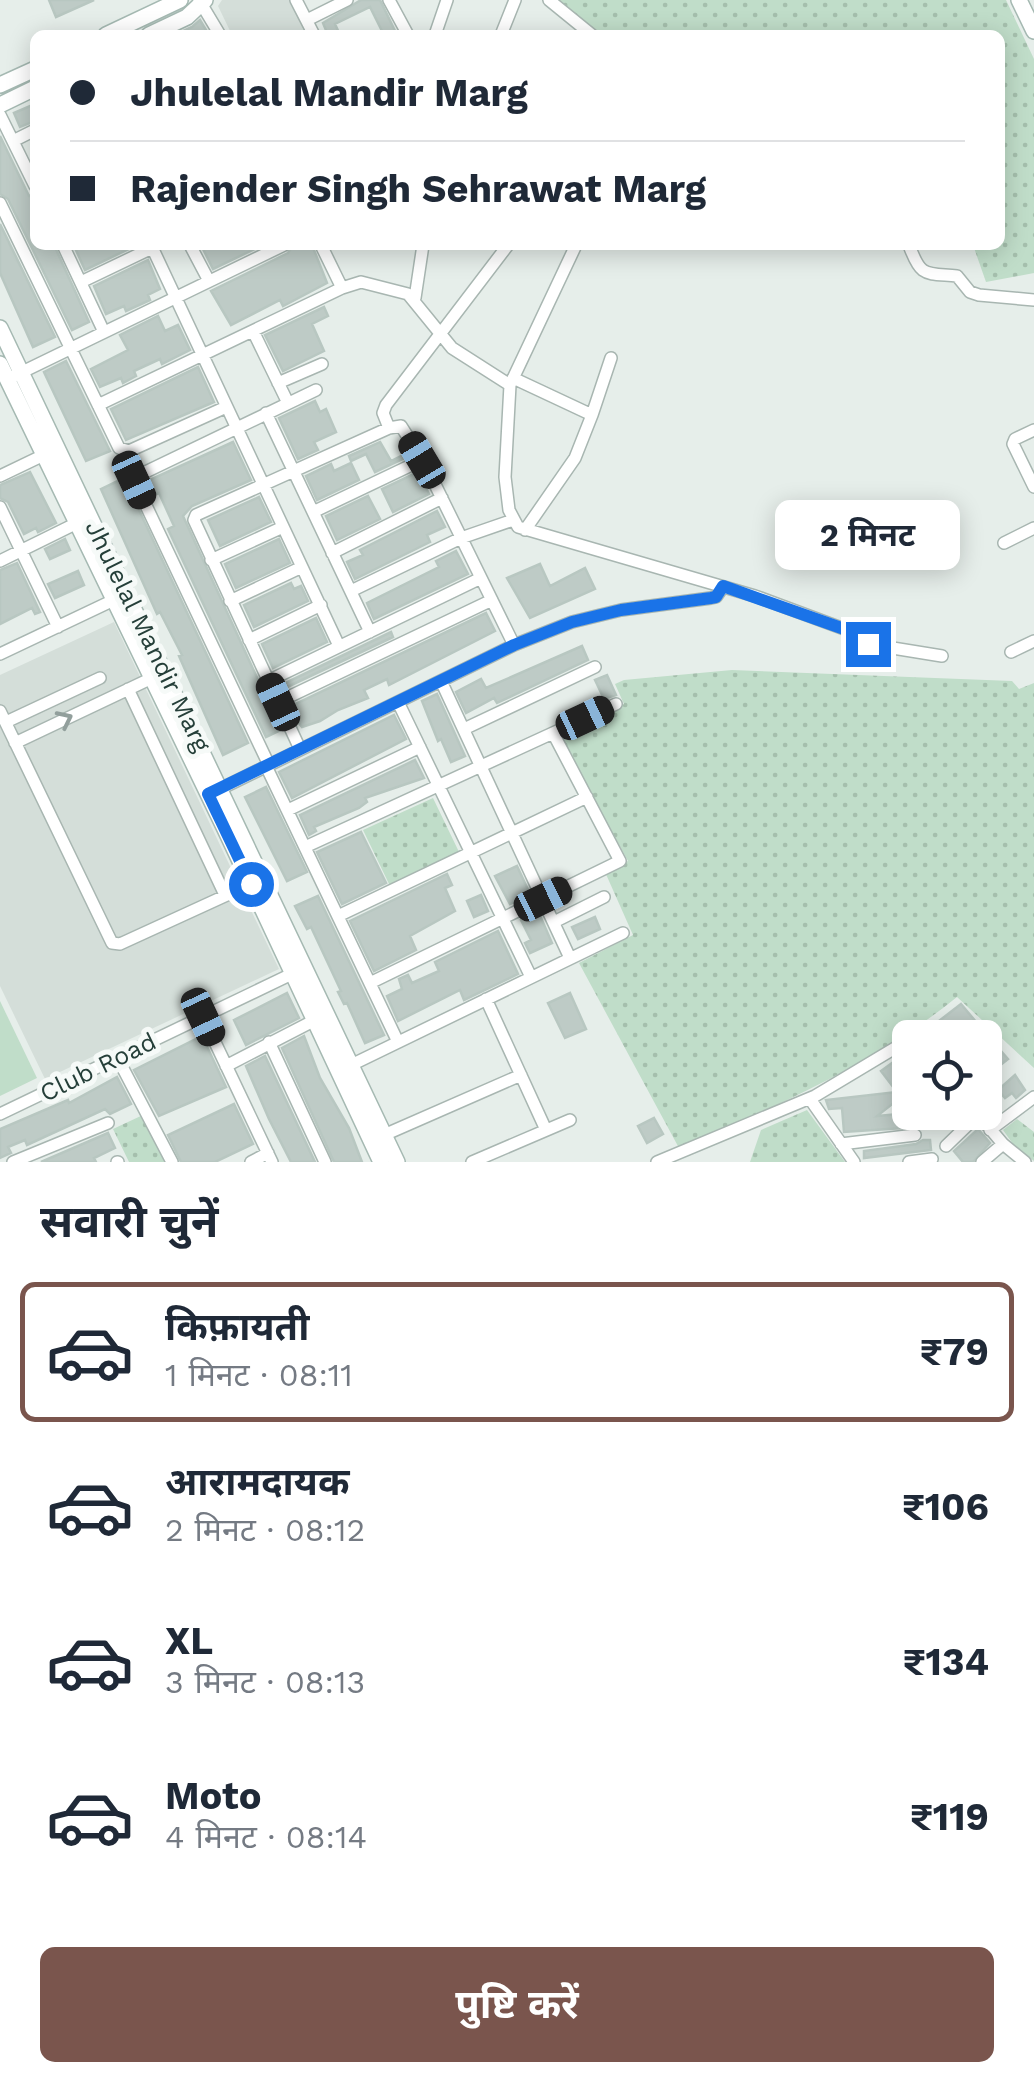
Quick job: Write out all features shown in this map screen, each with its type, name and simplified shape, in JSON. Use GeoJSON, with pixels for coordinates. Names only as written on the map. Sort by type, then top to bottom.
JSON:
{"type":"FeatureCollection","features":[{"type":"Feature","properties":{"kind":"street"},"geometry":{"type":"LineString","coordinates":[[117,30],[180,0]]}},
{"type":"Feature","properties":{"kind":"street"},"geometry":{"type":"LineString","coordinates":[[296,0],[312,30]]}},
{"type":"Feature","properties":{"kind":"street"},"geometry":{"type":"LineString","coordinates":[[307,20],[347,0]]}},
{"type":"Feature","properties":{"kind":"street"},"geometry":{"type":"LineString","coordinates":[[390,0],[405,30]]}},
{"type":"Feature","properties":{"kind":"street"},"geometry":{"type":"LineString","coordinates":[[437,30],[448,0]]}},
{"type":"Feature","properties":{"kind":"street"},"geometry":{"type":"LineString","coordinates":[[504,30],[516,0]]}},
{"type":"Feature","properties":{"kind":"street"},"geometry":{"type":"LineString","coordinates":[[550,0],[585,30]]}},
{"type":"Feature","properties":{"kind":"street"},"geometry":{"type":"LineString","coordinates":[[1019,0],[1034,31]]}},
{"type":"Feature","properties":{"kind":"street"},"geometry":{"type":"LineString","coordinates":[[160,30],[188,17],[202,2],[217,30]]}},
{"type":"Feature","properties":{"kind":"street"},"geometry":{"type":"LineString","coordinates":[[571,30],[575,22]]}},
{"type":"Feature","properties":{"kind":"street"},"geometry":{"type":"LineString","coordinates":[[0,85],[30,71]]}},
{"type":"Feature","properties":{"kind":"street"},"geometry":{"type":"LineString","coordinates":[[0,105],[30,90]]}},
{"type":"Feature","properties":{"kind":"street"},"geometry":{"type":"LineString","coordinates":[[0,115],[13,141],[29,160]]}},
{"type":"Feature","properties":{"kind":"street"},"geometry":{"type":"LineString","coordinates":[[13,141],[30,132]]}},
{"type":"Feature","properties":{"kind":"street"},"geometry":{"type":"LineString","coordinates":[[0,203],[119,448],[125,452],[224,408]]}},
{"type":"Feature","properties":{"kind":"street"},"geometry":{"type":"LineString","coordinates":[[65,250],[104,332]]}},
{"type":"Feature","properties":{"kind":"street"},"geometry":{"type":"LineString","coordinates":[[80,282],[143,250]]}},
{"type":"Feature","properties":{"kind":"street"},"geometry":{"type":"LineString","coordinates":[[153,250],[339,646]]}},
{"type":"Feature","properties":{"kind":"street"},"geometry":{"type":"LineString","coordinates":[[193,250],[209,281]]}},
{"type":"Feature","properties":{"kind":"street"},"geometry":{"type":"LineString","coordinates":[[8,378],[274,250]]}},
{"type":"Feature","properties":{"kind":"street"},"geometry":{"type":"LineString","coordinates":[[324,250],[342,288]]}},
{"type":"Feature","properties":{"kind":"street"},"geometry":{"type":"LineString","coordinates":[[414,298],[422,250]]}},
{"type":"Feature","properties":{"kind":"street"},"geometry":{"type":"LineString","coordinates":[[390,428],[383,413],[386,406],[504,250]]}},
{"type":"Feature","properties":{"kind":"street"},"geometry":{"type":"LineString","coordinates":[[574,250],[511,382],[504,477],[513,520],[525,530],[723,586],[847,630],[868,644],[942,656]]}},
{"type":"Feature","properties":{"kind":"street"},"geometry":{"type":"LineString","coordinates":[[911,250],[916,266],[925,273],[958,276],[970,292],[1034,300]]}},
{"type":"Feature","properties":{"kind":"street"},"geometry":{"type":"LineString","coordinates":[[98,405],[361,282],[414,298],[452,348],[511,382],[592,415]]}},
{"type":"Feature","properties":{"kind":"street","name":"Jhulelal Mandir Marg"},"geometry":{"type":"LineString","coordinates":[[0,328],[8,378],[51,452],[215,791],[345,1068],[381,1162]]}},
{"type":"Feature","properties":{"kind":"street"},"geometry":{"type":"LineString","coordinates":[[253,331],[288,403]]}},
{"type":"Feature","properties":{"kind":"street"},"geometry":{"type":"LineString","coordinates":[[525,530],[575,458],[611,358]]}},
{"type":"Feature","properties":{"kind":"street"},"geometry":{"type":"LineString","coordinates":[[278,383],[322,364]]}},
{"type":"Feature","properties":{"kind":"street"},"geometry":{"type":"LineString","coordinates":[[316,390],[133,478],[398,1042]]}},
{"type":"Feature","properties":{"kind":"street"},"geometry":{"type":"LineString","coordinates":[[266,413],[370,632]]}},
{"type":"Feature","properties":{"kind":"street"},"geometry":{"type":"LineString","coordinates":[[300,749],[211,560],[195,516],[390,428],[404,428],[514,645]]}},
{"type":"Feature","properties":{"kind":"street"},"geometry":{"type":"LineString","coordinates":[[1034,430],[1012,444],[1031,471],[1034,486]]}},
{"type":"Feature","properties":{"kind":"street"},"geometry":{"type":"LineString","coordinates":[[0,476],[51,452]]}},
{"type":"Feature","properties":{"kind":"street","name":"Jhulelal Mandir Marg"},"geometry":{"type":"LineString","coordinates":[[51,452],[77,523],[120,597],[152,678],[215,791],[251,884],[299,971],[315,1020],[397,1162]]}},
{"type":"Feature","properties":{"kind":"street"},"geometry":{"type":"LineString","coordinates":[[313,512],[422,460]]}},
{"type":"Feature","properties":{"kind":"street"},"geometry":{"type":"LineString","coordinates":[[332,553],[442,498]]}},
{"type":"Feature","properties":{"kind":"street"},"geometry":{"type":"LineString","coordinates":[[0,507],[58,626]]}},
{"type":"Feature","properties":{"kind":"street"},"geometry":{"type":"LineString","coordinates":[[351,591],[461,538],[513,520]]}},
{"type":"Feature","properties":{"kind":"street"},"geometry":{"type":"LineString","coordinates":[[0,561],[77,523]]}},
{"type":"Feature","properties":{"kind":"street"},"geometry":{"type":"LineString","coordinates":[[211,560],[283,527]]}},
{"type":"Feature","properties":{"kind":"street"},"geometry":{"type":"LineString","coordinates":[[1004,544],[1034,528]]}},
{"type":"Feature","properties":{"kind":"street"},"geometry":{"type":"LineString","coordinates":[[230,600],[302,567]]}},
{"type":"Feature","properties":{"kind":"street"},"geometry":{"type":"LineString","coordinates":[[268,681],[481,578]]}},
{"type":"Feature","properties":{"kind":"street"},"geometry":{"type":"LineString","coordinates":[[215,791],[514,645],[572,622],[621,610],[716,597],[723,586]]}},
{"type":"Feature","properties":{"kind":"street"},"geometry":{"type":"LineString","coordinates":[[0,654],[120,597]]}},
{"type":"Feature","properties":{"kind":"street"},"geometry":{"type":"LineString","coordinates":[[278,702],[492,600]]}},
{"type":"Feature","properties":{"kind":"street"},"geometry":{"type":"LineString","coordinates":[[249,640],[321,605]]}},
{"type":"Feature","properties":{"kind":"street"},"geometry":{"type":"LineString","coordinates":[[1010,652],[1034,641]]}},
{"type":"Feature","properties":{"kind":"street"},"geometry":{"type":"LineString","coordinates":[[464,730],[595,667]]}},
{"type":"Feature","properties":{"kind":"street"},"geometry":{"type":"LineString","coordinates":[[100,678],[3,716],[112,944],[120,944],[251,884]]}},
{"type":"Feature","properties":{"kind":"street"},"geometry":{"type":"LineString","coordinates":[[16,743],[152,678]]}},
{"type":"Feature","properties":{"kind":"street"},"geometry":{"type":"LineString","coordinates":[[442,680],[570,958]]}},
{"type":"Feature","properties":{"kind":"street"},"geometry":{"type":"LineString","coordinates":[[128,689],[225,896]]}},
{"type":"Feature","properties":{"kind":"street"},"geometry":{"type":"LineString","coordinates":[[398,702],[531,977]]}},
{"type":"Feature","properties":{"kind":"street"},"geometry":{"type":"LineString","coordinates":[[305,847],[616,704]]}},
{"type":"Feature","properties":{"kind":"street"},"geometry":{"type":"LineString","coordinates":[[370,982],[620,860],[553,733]]}},
{"type":"Feature","properties":{"kind":"street"},"geometry":{"type":"LineString","coordinates":[[288,810],[420,747]]}},
{"type":"Feature","properties":{"kind":"street"},"geometry":{"type":"LineString","coordinates":[[338,916],[587,798]]}},
{"type":"Feature","properties":{"kind":"street"},"geometry":{"type":"LineString","coordinates":[[554,922],[604,897]]}},
{"type":"Feature","properties":{"kind":"street"},"geometry":{"type":"LineString","coordinates":[[345,1068],[623,933]]}},
{"type":"Feature","properties":{"kind":"street","name":"Club Road"},"geometry":{"type":"LineString","coordinates":[[0,1114],[299,971]]}},
{"type":"Feature","properties":{"kind":"street"},"geometry":{"type":"LineString","coordinates":[[486,999],[546,1130]]}},
{"type":"Feature","properties":{"kind":"street"},"geometry":{"type":"LineString","coordinates":[[203,1017],[270,1158],[250,1162]]}},
{"type":"Feature","properties":{"kind":"street"},"geometry":{"type":"LineString","coordinates":[[226,1066],[315,1020]]}},
{"type":"Feature","properties":{"kind":"street"},"geometry":{"type":"LineString","coordinates":[[269,1042],[325,1162]]}},
{"type":"Feature","properties":{"kind":"street"},"geometry":{"type":"LineString","coordinates":[[657,1162],[810,1098],[892,1051]]}},
{"type":"Feature","properties":{"kind":"street"},"geometry":{"type":"LineString","coordinates":[[116,1057],[172,1162]]}},
{"type":"Feature","properties":{"kind":"street"},"geometry":{"type":"LineString","coordinates":[[384,1136],[521,1075]]}},
{"type":"Feature","properties":{"kind":"street"},"geometry":{"type":"LineString","coordinates":[[1002,1121],[1034,1097]]}},
{"type":"Feature","properties":{"kind":"street"},"geometry":{"type":"LineString","coordinates":[[810,1098],[854,1162]]}},
{"type":"Feature","properties":{"kind":"street"},"geometry":{"type":"LineString","coordinates":[[472,1162],[570,1120]]}},
{"type":"Feature","properties":{"kind":"street"},"geometry":{"type":"LineString","coordinates":[[13,1162],[108,1123]]}},
{"type":"Feature","properties":{"kind":"street"},"geometry":{"type":"LineString","coordinates":[[946,1146],[962,1130]]}},
{"type":"Feature","properties":{"kind":"street"},"geometry":{"type":"LineString","coordinates":[[990,1130],[1026,1162]]}},
{"type":"Feature","properties":{"kind":"street"},"geometry":{"type":"LineString","coordinates":[[841,1144],[915,1135]]}},
{"type":"Feature","properties":{"kind":"street"},"geometry":{"type":"LineString","coordinates":[[982,1162],[1002,1144]]}},
{"type":"Feature","properties":{"kind":"street"},"geometry":{"type":"LineString","coordinates":[[909,1162],[932,1159]]}},
{"type":"Feature","properties":{"kind":"shaded area"},"geometry":{"type":"Polygon","coordinates":[[[222,0],[290,0],[305,30],[230,30],[218,6],[222,0]]]}},
{"type":"Feature","properties":{"kind":"shaded area"},"geometry":{"type":"Polygon","coordinates":[[[114,622],[279,969],[45,1079],[0,986],[0,675],[114,622]]]}},
{"type":"Feature","properties":{"kind":"green space"},"geometry":{"type":"Polygon","coordinates":[[[556,0],[1006,0],[1034,59],[1034,273],[986,282],[975,250],[1005,250],[1005,30],[597,30],[576,19],[556,0]]]}},
{"type":"Feature","properties":{"kind":"green space"},"geometry":{"type":"Polygon","coordinates":[[[732,670],[1012,681],[1019,689],[1034,683],[1034,1068],[1002,1038],[1002,1020],[982,1020],[957,997],[926,1020],[892,1020],[892,1043],[858,1064],[679,1148],[579,963],[633,935],[605,872],[628,861],[559,736],[624,704],[615,684],[732,670]]]}},
{"type":"Feature","properties":{"kind":"green space"},"geometry":{"type":"Polygon","coordinates":[[[433,798],[460,854],[390,886],[363,830],[433,798]]]}},
{"type":"Feature","properties":{"kind":"green space"},"geometry":{"type":"Polygon","coordinates":[[[0,1001],[37,1078],[0,1096],[0,1001]]]}},
{"type":"Feature","properties":{"kind":"green space"},"geometry":{"type":"Polygon","coordinates":[[[807,1110],[845,1162],[750,1162],[761,1130],[807,1110]]]}},
{"type":"Feature","properties":{"kind":"green space"},"geometry":{"type":"Polygon","coordinates":[[[145,1114],[167,1162],[129,1162],[113,1129],[145,1114]]]}},
{"type":"Feature","properties":{"kind":"green space"},"geometry":{"type":"Polygon","coordinates":[[[1017,1119],[1034,1132],[1034,1161],[1003,1130],[1017,1119]]]}},
{"type":"Feature","properties":{"kind":"building"},"geometry":{"type":"Polygon","coordinates":[[[49,0],[94,0],[56,17],[49,0]]]}},
{"type":"Feature","properties":{"kind":"building"},"geometry":{"type":"Polygon","coordinates":[[[361,0],[380,0],[395,30],[382,30],[370,7],[335,24],[338,30],[326,30],[323,23],[361,0]]]}},
{"type":"Feature","properties":{"kind":"building"},"geometry":{"type":"Polygon","coordinates":[[[200,20],[206,30],[186,30],[200,20]]]}},
{"type":"Feature","properties":{"kind":"building"},"geometry":{"type":"Polygon","coordinates":[[[30,106],[30,123],[20,127],[14,113],[30,106]]]}},
{"type":"Feature","properties":{"kind":"building"},"geometry":{"type":"Polygon","coordinates":[[[0,136],[30,196],[30,244],[8,199],[0,194],[0,136]]]}},
{"type":"Feature","properties":{"kind":"building"},"geometry":{"type":"Polygon","coordinates":[[[0,224],[55,337],[33,347],[0,273],[0,224]]]}},
{"type":"Feature","properties":{"kind":"building"},"geometry":{"type":"Polygon","coordinates":[[[33,250],[56,250],[89,322],[72,330],[33,250]]]}},
{"type":"Feature","properties":{"kind":"building"},"geometry":{"type":"Polygon","coordinates":[[[76,250],[127,250],[85,270],[76,250]]]}},
{"type":"Feature","properties":{"kind":"building"},"geometry":{"type":"Polygon","coordinates":[[[204,250],[253,250],[213,269],[204,250]]]}},
{"type":"Feature","properties":{"kind":"building"},"geometry":{"type":"Polygon","coordinates":[[[314,250],[327,283],[283,306],[280,300],[231,325],[211,291],[288,253],[314,250]]]}},
{"type":"Feature","properties":{"kind":"building"},"geometry":{"type":"Polygon","coordinates":[[[148,260],[160,289],[148,295],[150,300],[126,311],[124,306],[106,314],[94,286],[148,260]]]}},
{"type":"Feature","properties":{"kind":"building"},"geometry":{"type":"Polygon","coordinates":[[[324,307],[328,316],[312,324],[324,351],[283,371],[265,335],[324,307]]]}},
{"type":"Feature","properties":{"kind":"building"},"geometry":{"type":"Polygon","coordinates":[[[158,316],[165,331],[178,325],[190,350],[162,364],[160,359],[134,371],[136,376],[123,383],[121,378],[100,387],[91,369],[128,350],[120,335],[158,316]]]}},
{"type":"Feature","properties":{"kind":"building"},"geometry":{"type":"Polygon","coordinates":[[[66,361],[110,451],[86,461],[44,372],[66,361]]]}},
{"type":"Feature","properties":{"kind":"building"},"geometry":{"type":"Polygon","coordinates":[[[198,367],[214,402],[126,440],[111,409],[198,367]]]}},
{"type":"Feature","properties":{"kind":"building"},"geometry":{"type":"Polygon","coordinates":[[[315,401],[320,412],[326,409],[336,432],[314,442],[318,450],[298,459],[279,418],[315,401]]]}},
{"type":"Feature","properties":{"kind":"building"},"geometry":{"type":"Polygon","coordinates":[[[233,442],[251,480],[192,506],[183,516],[281,730],[266,737],[168,529],[174,526],[159,493],[152,496],[145,482],[233,442]]]}},
{"type":"Feature","properties":{"kind":"building"},"geometry":{"type":"Polygon","coordinates":[[[380,442],[391,461],[407,453],[409,456],[375,472],[366,454],[351,461],[349,456],[380,442]]]}},
{"type":"Feature","properties":{"kind":"building"},"geometry":{"type":"Polygon","coordinates":[[[351,463],[359,480],[317,500],[306,476],[331,464],[334,471],[351,463]]]}},
{"type":"Feature","properties":{"kind":"building"},"geometry":{"type":"Polygon","coordinates":[[[30,472],[56,523],[24,534],[8,502],[0,498],[0,485],[30,472]]]}},
{"type":"Feature","properties":{"kind":"building"},"geometry":{"type":"Polygon","coordinates":[[[418,472],[429,494],[393,512],[382,489],[418,472]]]}},
{"type":"Feature","properties":{"kind":"building"},"geometry":{"type":"Polygon","coordinates":[[[124,478],[248,743],[223,755],[179,656],[182,655],[160,612],[157,614],[101,489],[124,478]]]}},
{"type":"Feature","properties":{"kind":"building"},"geometry":{"type":"Polygon","coordinates":[[[368,496],[380,519],[337,540],[326,516],[368,496]]]}},
{"type":"Feature","properties":{"kind":"building"},"geometry":{"type":"Polygon","coordinates":[[[259,497],[271,522],[220,546],[208,520],[259,497]]]}},
{"type":"Feature","properties":{"kind":"building"},"geometry":{"type":"Polygon","coordinates":[[[437,511],[445,527],[427,535],[430,542],[355,579],[347,562],[363,555],[360,550],[437,511]]]}},
{"type":"Feature","properties":{"kind":"building"},"geometry":{"type":"Polygon","coordinates":[[[65,539],[70,550],[50,559],[45,549],[65,539]]]}},
{"type":"Feature","properties":{"kind":"building"},"geometry":{"type":"Polygon","coordinates":[[[279,539],[290,563],[236,588],[225,564],[279,539]]]}},
{"type":"Feature","properties":{"kind":"building"},"geometry":{"type":"Polygon","coordinates":[[[456,551],[468,574],[374,619],[367,603],[439,567],[436,561],[456,551]]]}},
{"type":"Feature","properties":{"kind":"building"},"geometry":{"type":"Polygon","coordinates":[[[17,563],[40,612],[35,614],[32,608],[0,624],[0,570],[17,563]]]}},
{"type":"Feature","properties":{"kind":"building"},"geometry":{"type":"Polygon","coordinates":[[[540,564],[550,586],[585,568],[595,589],[530,618],[507,578],[540,564]]]}},
{"type":"Feature","properties":{"kind":"building"},"geometry":{"type":"Polygon","coordinates":[[[78,571],[84,585],[55,598],[48,584],[78,571]]]}},
{"type":"Feature","properties":{"kind":"building"},"geometry":{"type":"Polygon","coordinates":[[[291,583],[294,589],[301,586],[308,601],[254,627],[244,605],[291,583]]]}},
{"type":"Feature","properties":{"kind":"building"},"geometry":{"type":"Polygon","coordinates":[[[486,613],[495,631],[389,685],[387,679],[364,690],[368,698],[320,721],[302,727],[298,722],[291,706],[486,613]]]}},
{"type":"Feature","properties":{"kind":"building"},"geometry":{"type":"Polygon","coordinates":[[[316,618],[327,642],[273,668],[262,644],[316,618]]]}},
{"type":"Feature","properties":{"kind":"building"},"geometry":{"type":"Polygon","coordinates":[[[391,632],[393,637],[283,689],[281,685],[391,632]]]}},
{"type":"Feature","properties":{"kind":"building"},"geometry":{"type":"Polygon","coordinates":[[[582,646],[588,660],[497,703],[494,698],[466,713],[456,692],[481,679],[486,688],[582,646]]]}},
{"type":"Feature","properties":{"kind":"building"},"geometry":{"type":"Polygon","coordinates":[[[607,675],[616,695],[604,699],[595,680],[607,675]]]}},
{"type":"Feature","properties":{"kind":"building"},"geometry":{"type":"Polygon","coordinates":[[[437,694],[465,756],[451,762],[422,701],[437,694]]]}},
{"type":"Feature","properties":{"kind":"building"},"geometry":{"type":"Polygon","coordinates":[[[394,715],[406,739],[292,798],[279,772],[394,715]]]}},
{"type":"Feature","properties":{"kind":"building"},"geometry":{"type":"Polygon","coordinates":[[[415,760],[424,778],[365,798],[367,802],[359,808],[314,827],[316,831],[309,835],[300,815],[415,760]]]}},
{"type":"Feature","properties":{"kind":"building"},"geometry":{"type":"Polygon","coordinates":[[[266,787],[307,872],[287,881],[245,797],[266,787]]]}},
{"type":"Feature","properties":{"kind":"building"},"geometry":{"type":"Polygon","coordinates":[[[361,832],[386,883],[342,904],[317,852],[361,832]]]}},
{"type":"Feature","properties":{"kind":"building"},"geometry":{"type":"Polygon","coordinates":[[[517,866],[530,894],[510,904],[495,876],[517,866]]]}},
{"type":"Feature","properties":{"kind":"building"},"geometry":{"type":"Polygon","coordinates":[[[447,874],[452,885],[445,888],[455,911],[410,936],[416,950],[374,971],[350,921],[447,874]]]}},
{"type":"Feature","properties":{"kind":"building"},"geometry":{"type":"Polygon","coordinates":[[[481,895],[488,911],[474,917],[467,901],[481,895]]]}},
{"type":"Feature","properties":{"kind":"building"},"geometry":{"type":"Polygon","coordinates":[[[318,896],[384,1035],[365,1043],[311,927],[307,929],[295,906],[318,896]]]}},
{"type":"Feature","properties":{"kind":"building"},"geometry":{"type":"Polygon","coordinates":[[[538,911],[552,943],[530,953],[525,943],[531,940],[521,920],[538,911]]]}},
{"type":"Feature","properties":{"kind":"building"},"geometry":{"type":"Polygon","coordinates":[[[595,917],[600,929],[578,939],[572,927],[595,917]]]}},
{"type":"Feature","properties":{"kind":"building"},"geometry":{"type":"Polygon","coordinates":[[[498,931],[518,974],[464,1000],[460,990],[398,1021],[387,996],[402,989],[399,979],[408,975],[412,983],[439,971],[435,962],[498,931]]]}},
{"type":"Feature","properties":{"kind":"building"},"geometry":{"type":"Polygon","coordinates":[[[287,993],[299,1018],[246,1045],[234,1020],[287,993]]]}},
{"type":"Feature","properties":{"kind":"building"},"geometry":{"type":"Polygon","coordinates":[[[570,993],[586,1029],[565,1038],[548,1003],[570,993]]]}},
{"type":"Feature","properties":{"kind":"building"},"geometry":{"type":"Polygon","coordinates":[[[961,1004],[974,1020],[940,1020],[961,1004]]]}},
{"type":"Feature","properties":{"kind":"building"},"geometry":{"type":"Polygon","coordinates":[[[202,1036],[226,1087],[159,1116],[134,1070],[202,1036]]]}},
{"type":"Feature","properties":{"kind":"building"},"geometry":{"type":"Polygon","coordinates":[[[304,1036],[320,1078],[349,1128],[362,1162],[334,1162],[282,1048],[304,1036]]]}},
{"type":"Feature","properties":{"kind":"building"},"geometry":{"type":"Polygon","coordinates":[[[265,1056],[315,1162],[291,1162],[269,1119],[246,1066],[265,1056]]]}},
{"type":"Feature","properties":{"kind":"building"},"geometry":{"type":"Polygon","coordinates":[[[892,1063],[892,1085],[881,1071],[892,1063]]]}},
{"type":"Feature","properties":{"kind":"building"},"geometry":{"type":"Polygon","coordinates":[[[1015,1075],[1025,1090],[1016,1098],[1012,1093],[1005,1098],[1002,1086],[1015,1075]]]}},
{"type":"Feature","properties":{"kind":"building"},"geometry":{"type":"Polygon","coordinates":[[[117,1077],[131,1104],[110,1114],[105,1109],[27,1145],[25,1140],[8,1147],[11,1153],[0,1158],[0,1129],[68,1100],[69,1103],[117,1077]]]}},
{"type":"Feature","properties":{"kind":"building"},"geometry":{"type":"Polygon","coordinates":[[[892,1093],[892,1104],[877,1116],[892,1115],[892,1129],[844,1132],[842,1108],[829,1109],[826,1100],[892,1093]]]}},
{"type":"Feature","properties":{"kind":"building"},"geometry":{"type":"Polygon","coordinates":[[[234,1104],[253,1144],[215,1162],[181,1162],[168,1135],[234,1104]]]}},
{"type":"Feature","properties":{"kind":"building"},"geometry":{"type":"Polygon","coordinates":[[[654,1118],[663,1134],[647,1143],[638,1126],[654,1118]]]}},
{"type":"Feature","properties":{"kind":"building"},"geometry":{"type":"Polygon","coordinates":[[[977,1130],[990,1143],[973,1162],[963,1162],[954,1151],[977,1130]]]}},
{"type":"Feature","properties":{"kind":"building"},"geometry":{"type":"Polygon","coordinates":[[[108,1133],[115,1148],[94,1158],[96,1162],[41,1162],[108,1133]]]}},
{"type":"Feature","properties":{"kind":"building"},"geometry":{"type":"Polygon","coordinates":[[[930,1140],[931,1150],[864,1158],[864,1151],[930,1140]]]}},
{"type":"Feature","properties":{"kind":"route"},"geometry":{"type":"LineString","coordinates":[[251,884],[208,794],[514,645],[572,622],[621,610],[716,597],[723,586],[847,630],[868,644]]}}]}
